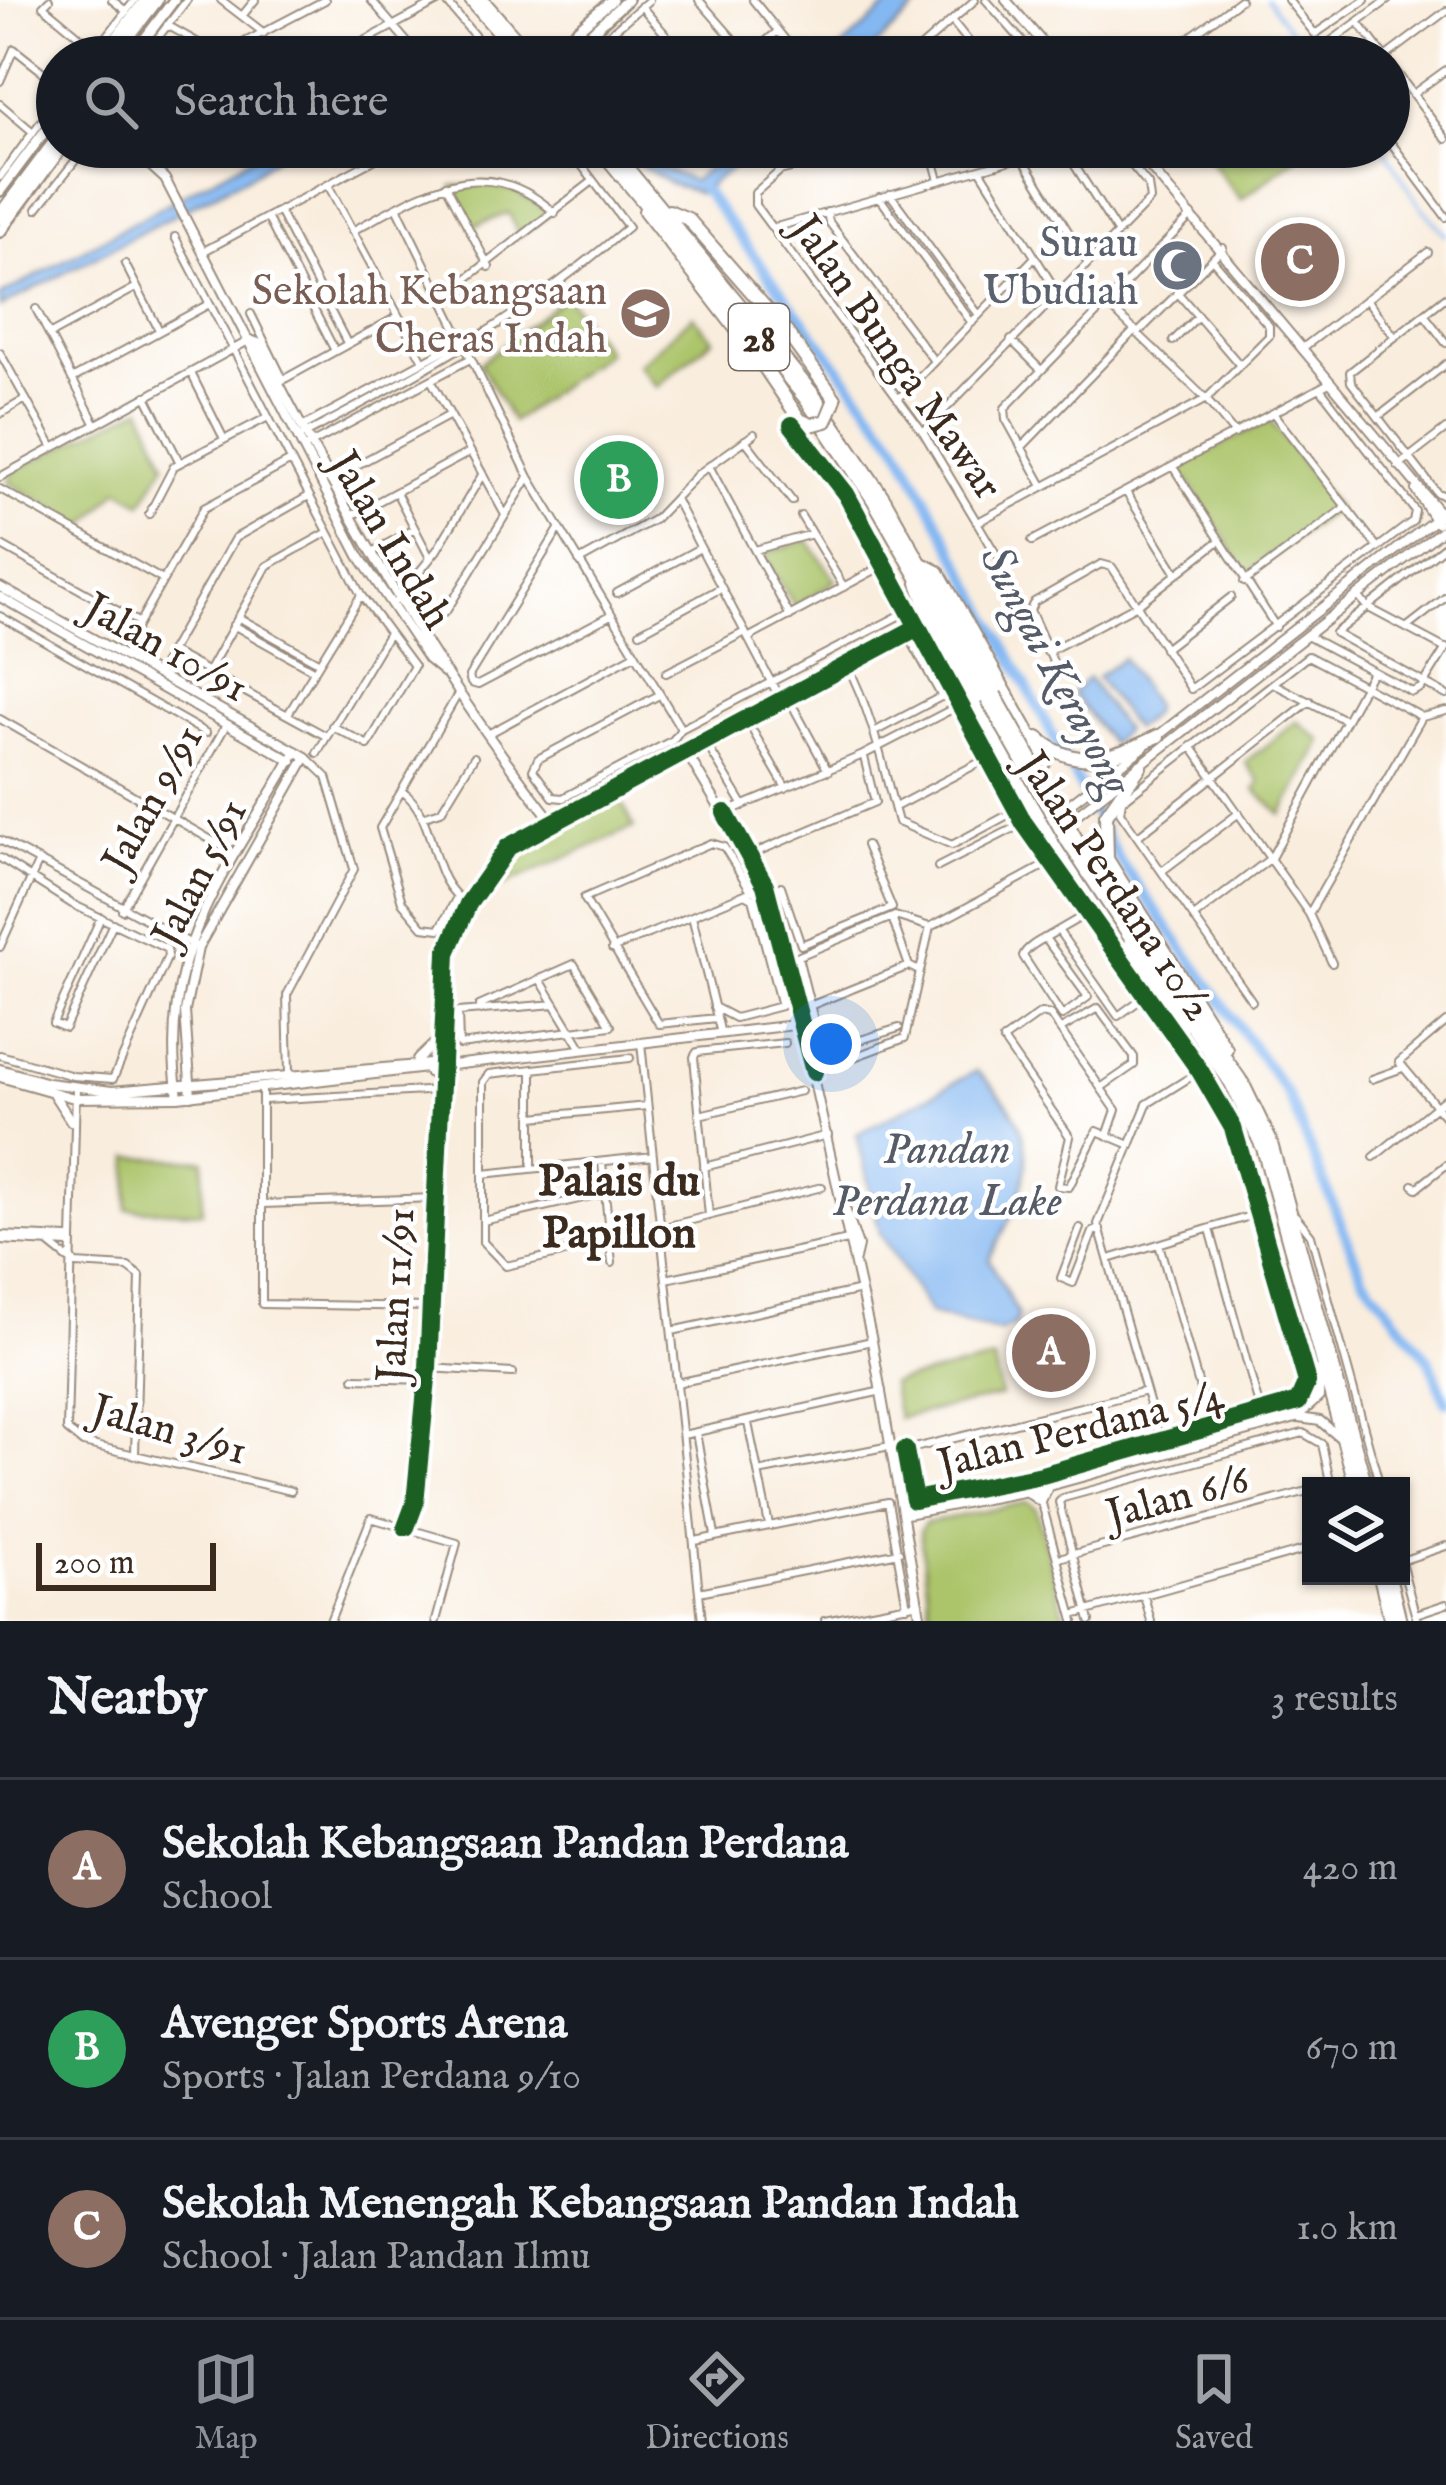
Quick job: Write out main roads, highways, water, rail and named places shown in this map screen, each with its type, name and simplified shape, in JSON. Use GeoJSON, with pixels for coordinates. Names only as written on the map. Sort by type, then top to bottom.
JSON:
{"type":"FeatureCollection","features":[{"type":"Feature","properties":{"kind":"highway"},"geometry":{"type":"LineString","coordinates":[[120,36],[155,0]]}},
{"type":"Feature","properties":{"kind":"highway"},"geometry":{"type":"LineString","coordinates":[[124,36],[165,0]]}},
{"type":"Feature","properties":{"kind":"highway"},"geometry":{"type":"LineString","coordinates":[[471,0],[507,36]]}},
{"type":"Feature","properties":{"kind":"highway"},"geometry":{"type":"LineString","coordinates":[[482,0],[511,36]]}},
{"type":"Feature","properties":{"kind":"highway"},"geometry":{"type":"LineString","coordinates":[[0,203],[36,150]]}},
{"type":"Feature","properties":{"kind":"highway"},"geometry":{"type":"LineString","coordinates":[[0,217],[40,168]]}},
{"type":"Feature","properties":{"kind":"highway","name":"28"},"geometry":{"type":"LineString","coordinates":[[622,168],[630,184],[805,398],[919,567]]}},
{"type":"Feature","properties":{"kind":"highway","name":"28"},"geometry":{"type":"LineString","coordinates":[[623,168],[662,208],[814,394],[1075,837],[1247,1109],[1263,1148],[1354,1477]]}},
{"type":"Feature","properties":{"kind":"highway"},"geometry":{"type":"LineString","coordinates":[[630,184],[681,263],[754,352],[800,420],[811,425],[826,421],[835,399],[784,330],[688,219],[662,208]]}},
{"type":"Feature","properties":{"kind":"highway"},"geometry":{"type":"LineString","coordinates":[[919,567],[938,572],[1033,733],[1043,769],[1026,778],[1016,775]]}},
{"type":"Feature","properties":{"kind":"highway"},"geometry":{"type":"LineString","coordinates":[[919,567],[937,632],[1016,775],[1173,1014],[1193,1028]]}},
{"type":"Feature","properties":{"kind":"highway"},"geometry":{"type":"LineString","coordinates":[[1033,733],[1055,752],[1084,760],[1116,757],[1158,736]]}},
{"type":"Feature","properties":{"kind":"highway"},"geometry":{"type":"LineString","coordinates":[[1140,767],[1110,795],[1104,825],[1108,863],[1218,1029],[1234,1071]]}},
{"type":"Feature","properties":{"kind":"highway"},"geometry":{"type":"LineString","coordinates":[[1083,882],[1089,862],[1108,863]]}},
{"type":"Feature","properties":{"kind":"highway","name":"28"},"geometry":{"type":"LineString","coordinates":[[1135,936],[1234,1071],[1270,1140],[1364,1477]]}},
{"type":"Feature","properties":{"kind":"highway"},"geometry":{"type":"LineString","coordinates":[[1382,1585],[1390,1621]]}},
{"type":"Feature","properties":{"kind":"highway"},"geometry":{"type":"LineString","coordinates":[[1391,1585],[1400,1621]]}},
{"type":"Feature","properties":{"kind":"main road"},"geometry":{"type":"LineString","coordinates":[[117,36],[145,0]]}},
{"type":"Feature","properties":{"kind":"main road"},"geometry":{"type":"LineString","coordinates":[[147,36],[174,0]]}},
{"type":"Feature","properties":{"kind":"main road"},"geometry":{"type":"LineString","coordinates":[[570,36],[612,0]]}},
{"type":"Feature","properties":{"kind":"main road"},"geometry":{"type":"LineString","coordinates":[[587,36],[626,0]]}},
{"type":"Feature","properties":{"kind":"main road"},"geometry":{"type":"LineString","coordinates":[[0,191],[36,146]]}},
{"type":"Feature","properties":{"kind":"main road"},"geometry":{"type":"LineString","coordinates":[[0,232],[44,168]]}},
{"type":"Feature","properties":{"kind":"water"},"geometry":{"type":"Polygon","coordinates":[[[895,0],[925,0],[886,36],[855,36],[895,0]]]}},
{"type":"Feature","properties":{"kind":"water"},"geometry":{"type":"Polygon","coordinates":[[[232,168],[261,168],[0,307],[0,296],[232,168]]]}},
{"type":"Feature","properties":{"kind":"water"},"geometry":{"type":"Polygon","coordinates":[[[645,168],[662,168],[693,181],[708,168],[732,168],[699,193],[671,184],[645,168]]]}},
{"type":"Feature","properties":{"kind":"water"},"geometry":{"type":"Polygon","coordinates":[[[1123,658],[1153,704],[1152,714],[1134,729],[1097,677],[1123,658]]]}},
{"type":"Feature","properties":{"kind":"water"},"geometry":{"type":"Polygon","coordinates":[[[1088,678],[1124,730],[1111,744],[1072,693],[1088,678]]]}},
{"type":"Feature","properties":{"kind":"water","name":"Pandan Perdana Lake"},"geometry":{"type":"Polygon","coordinates":[[[976,1071],[1016,1117],[1026,1160],[1015,1206],[989,1259],[1018,1315],[1015,1324],[1000,1332],[930,1314],[880,1233],[857,1134],[976,1071]]]}},
{"type":"Feature","properties":{"kind":"waterway"},"geometry":{"type":"LineString","coordinates":[[1267,0],[1295,36]]}},
{"type":"Feature","properties":{"kind":"waterway"},"geometry":{"type":"LineString","coordinates":[[1396,168],[1446,235]]}},
{"type":"Feature","properties":{"kind":"waterway","name":"Sungai Kerayong"},"geometry":{"type":"LineString","coordinates":[[700,185],[898,445],[1118,858],[1288,1095],[1362,1275],[1429,1360],[1446,1402]]}},
{"type":"Feature","properties":{"kind":"place","name":"Sekolah Menengah Kebangsaan Pandan Indah"},"geometry":{"type":"Point","coordinates":[1300,262]}},
{"type":"Feature","properties":{"kind":"place","name":"Surau Ubudiah"},"geometry":{"type":"Point","coordinates":[1177,265]}},
{"type":"Feature","properties":{"kind":"place","name":"Sekolah Kebangsaan Cheras Indah"},"geometry":{"type":"Point","coordinates":[646,313]}},
{"type":"Feature","properties":{"kind":"place","name":"Avenger Sports Arena"},"geometry":{"type":"Point","coordinates":[619,480]}},
{"type":"Feature","properties":{"kind":"place","name":"Sekolah Kebangsaan Pandan Perdana"},"geometry":{"type":"Point","coordinates":[1051,1353]}},
{"type":"Feature","properties":{"kind":"district","name":"Palais du Papillon"},"geometry":{"type":"Point","coordinates":[619,1205]}}]}
